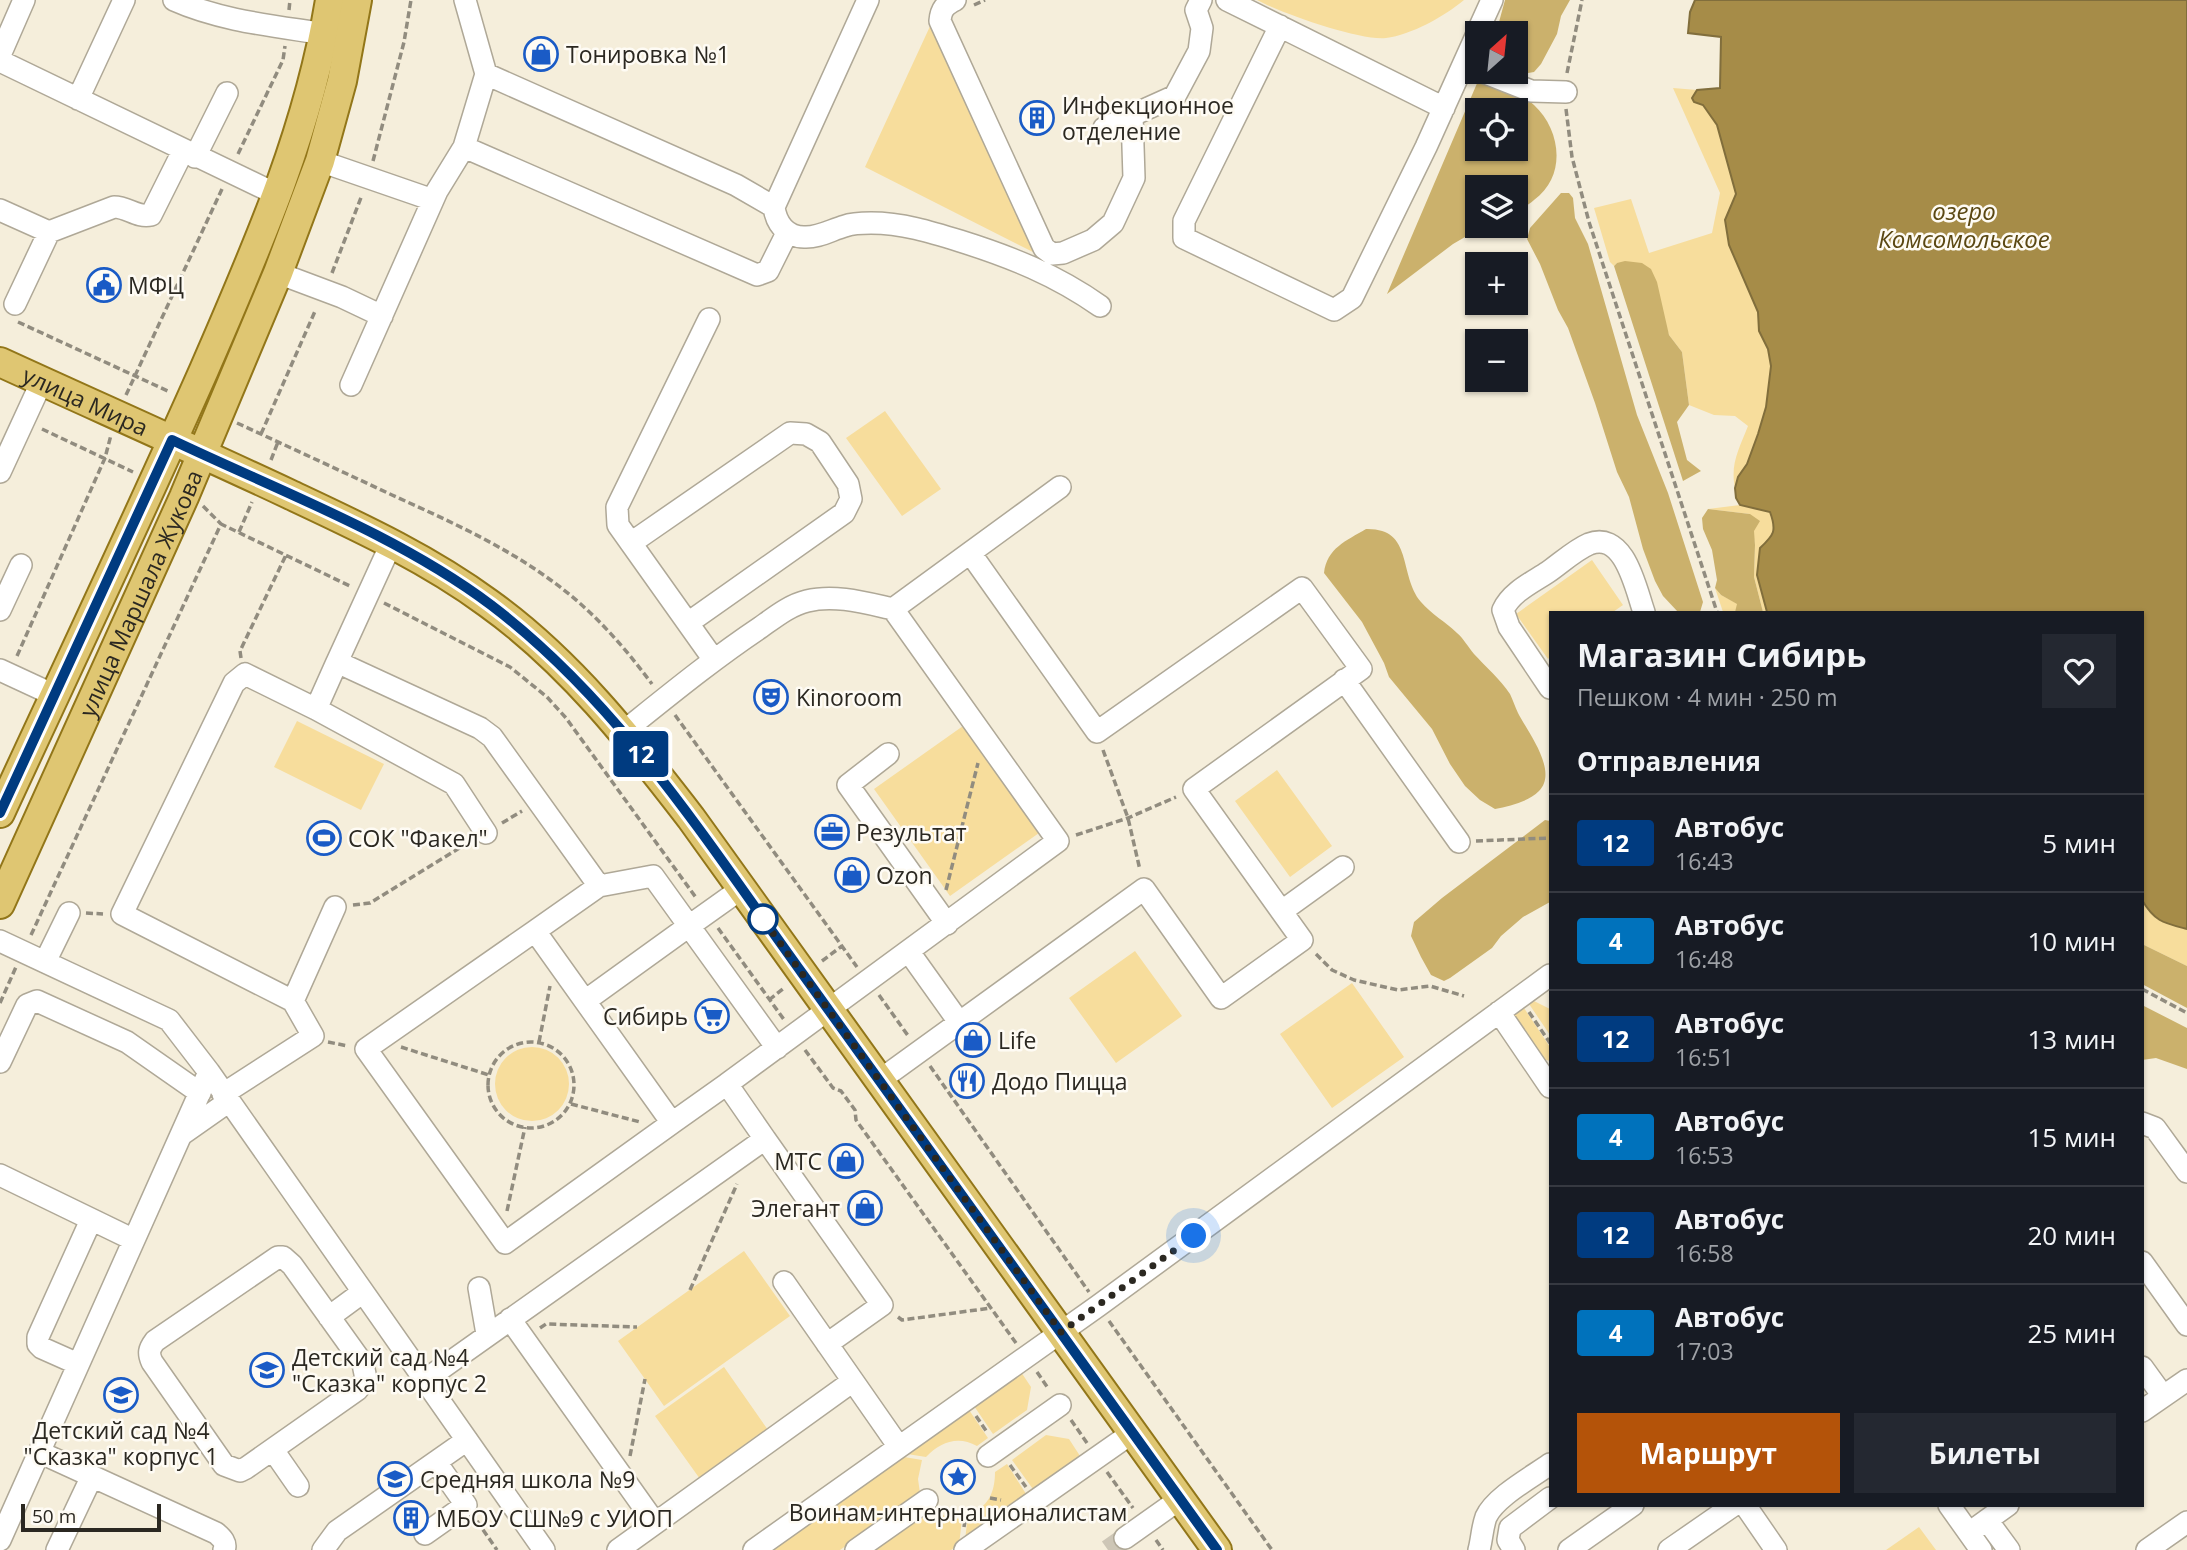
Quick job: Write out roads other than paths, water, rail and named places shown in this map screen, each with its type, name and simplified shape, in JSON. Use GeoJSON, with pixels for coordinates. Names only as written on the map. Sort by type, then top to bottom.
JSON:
{"type":"FeatureCollection","features":[{"type":"Feature","properties":{"kind":"main road","name":"улица Маршала Жукова"},"geometry":{"type":"LineString","coordinates":[[1,810],[172,440],[278,195],[308,102],[325,34],[330,0]]}},
{"type":"Feature","properties":{"kind":"main road","name":"улица Маршала Жукова"},"geometry":{"type":"LineString","coordinates":[[0,904],[7,871],[184,497],[305,205],[342,81],[357,0]]}},
{"type":"Feature","properties":{"kind":"main road"},"geometry":{"type":"LineString","coordinates":[[278,195],[305,205]]}},
{"type":"Feature","properties":{"kind":"main road","name":"улица Мира"},"geometry":{"type":"LineString","coordinates":[[0,362],[203,454],[391,544],[433,567],[489,603],[531,637],[571,675],[623,732],[691,818],[1217,1550]]}},
{"type":"Feature","properties":{"kind":"street"},"geometry":{"type":"LineString","coordinates":[[0,55],[24,0]]}},
{"type":"Feature","properties":{"kind":"street"},"geometry":{"type":"LineString","coordinates":[[78,99],[124,0]]}},
{"type":"Feature","properties":{"kind":"street"},"geometry":{"type":"LineString","coordinates":[[174,0],[196,10],[220,8],[288,28],[325,34]]}},
{"type":"Feature","properties":{"kind":"street"},"geometry":{"type":"LineString","coordinates":[[351,385],[433,200],[464,147],[486,74],[465,0]]}},
{"type":"Feature","properties":{"kind":"street"},"geometry":{"type":"LineString","coordinates":[[868,0],[774,206],[776,219],[787,233],[802,238],[818,236],[848,225],[903,225],[1011,257],[1074,287],[1100,306]]}},
{"type":"Feature","properties":{"kind":"street"},"geometry":{"type":"LineString","coordinates":[[955,0],[946,4],[941,11],[940,21],[1044,248],[1052,254],[1063,253],[1093,240],[1113,223],[1133,178],[1132,116]]}},
{"type":"Feature","properties":{"kind":"street"},"geometry":{"type":"LineString","coordinates":[[1104,128],[1175,96],[1199,51],[1202,28],[1196,10],[1201,0]]}},
{"type":"Feature","properties":{"kind":"street"},"geometry":{"type":"LineString","coordinates":[[1227,0],[1444,108]]}},
{"type":"Feature","properties":{"kind":"street"},"geometry":{"type":"LineString","coordinates":[[1483,21],[1492,0]]}},
{"type":"Feature","properties":{"kind":"street"},"geometry":{"type":"LineString","coordinates":[[1280,26],[1184,221],[1184,239],[1334,310],[1352,298],[1444,108],[1465,80]]}},
{"type":"Feature","properties":{"kind":"street"},"geometry":{"type":"LineString","coordinates":[[0,61],[278,195]]}},
{"type":"Feature","properties":{"kind":"street"},"geometry":{"type":"LineString","coordinates":[[486,74],[736,185],[774,206]]}},
{"type":"Feature","properties":{"kind":"street"},"geometry":{"type":"LineString","coordinates":[[1514,84],[1531,91],[1566,92]]}},
{"type":"Feature","properties":{"kind":"street"},"geometry":{"type":"LineString","coordinates":[[15,304],[49,232],[114,207],[144,216],[151,215],[227,93]]}},
{"type":"Feature","properties":{"kind":"street"},"geometry":{"type":"LineString","coordinates":[[464,147],[757,275],[768,271],[787,233]]}},
{"type":"Feature","properties":{"kind":"street"},"geometry":{"type":"LineString","coordinates":[[320,161],[433,200]]}},
{"type":"Feature","properties":{"kind":"street"},"geometry":{"type":"LineString","coordinates":[[0,210],[49,232]]}},
{"type":"Feature","properties":{"kind":"street"},"geometry":{"type":"LineString","coordinates":[[278,273],[382,316]]}},
{"type":"Feature","properties":{"kind":"street"},"geometry":{"type":"LineString","coordinates":[[709,319],[617,507],[618,525],[714,660]]}},
{"type":"Feature","properties":{"kind":"street"},"geometry":{"type":"LineString","coordinates":[[0,472],[42,381]]}},
{"type":"Feature","properties":{"kind":"street"},"geometry":{"type":"LineString","coordinates":[[631,543],[790,433],[806,434],[820,442],[848,484],[851,499],[844,513],[688,623]]}},
{"type":"Feature","properties":{"kind":"street"},"geometry":{"type":"LineString","coordinates":[[893,609],[1060,487]]}},
{"type":"Feature","properties":{"kind":"street"},"geometry":{"type":"LineString","coordinates":[[1549,687],[1509,627],[1503,610],[1511,597],[1583,547],[1599,542],[1614,547],[1626,561],[1644,611]]}},
{"type":"Feature","properties":{"kind":"street"},"geometry":{"type":"LineString","coordinates":[[316,709],[391,544]]}},
{"type":"Feature","properties":{"kind":"street"},"geometry":{"type":"LineString","coordinates":[[880,1080],[1144,889],[1221,998],[1302,940],[1194,789],[1360,669],[1302,588],[1097,732],[971,554]]}},
{"type":"Feature","properties":{"kind":"street"},"geometry":{"type":"LineString","coordinates":[[0,610],[21,565]]}},
{"type":"Feature","properties":{"kind":"street"},"geometry":{"type":"LineString","coordinates":[[623,732],[714,660],[784,611],[806,601],[825,598],[854,600],[893,609],[1058,841],[869,982],[664,1130],[505,1243],[372,1044],[600,886],[653,876],[777,1048]]}},
{"type":"Feature","properties":{"kind":"street"},"geometry":{"type":"LineString","coordinates":[[337,662],[480,728],[492,737],[600,886]]}},
{"type":"Feature","properties":{"kind":"street"},"geometry":{"type":"LineString","coordinates":[[4,672],[54,695]]}},
{"type":"Feature","properties":{"kind":"street"},"geometry":{"type":"LineString","coordinates":[[181,1136],[225,1098],[313,1036],[293,1001],[122,914],[234,683],[245,674],[454,784],[486,833]]}},
{"type":"Feature","properties":{"kind":"street"},"geometry":{"type":"LineString","coordinates":[[1344,680],[1460,842]]}},
{"type":"Feature","properties":{"kind":"street"},"geometry":{"type":"LineString","coordinates":[[888,754],[848,785],[947,924]]}},
{"type":"Feature","properties":{"kind":"street"},"geometry":{"type":"LineString","coordinates":[[1282,911],[1343,867]]}},
{"type":"Feature","properties":{"kind":"street"},"geometry":{"type":"LineString","coordinates":[[585,1001],[741,889]]}},
{"type":"Feature","properties":{"kind":"street"},"geometry":{"type":"LineString","coordinates":[[293,1001],[335,908]]}},
{"type":"Feature","properties":{"kind":"street"},"geometry":{"type":"LineString","coordinates":[[45,962],[69,913]]}},
{"type":"Feature","properties":{"kind":"street"},"geometry":{"type":"LineString","coordinates":[[535,931],[585,1001],[664,1130]]}},
{"type":"Feature","properties":{"kind":"street"},"geometry":{"type":"LineString","coordinates":[[0,941],[169,1020],[209,1072],[544,1550]]}},
{"type":"Feature","properties":{"kind":"street"},"geometry":{"type":"LineString","coordinates":[[909,952],[959,1022]]}},
{"type":"Feature","properties":{"kind":"street"},"geometry":{"type":"LineString","coordinates":[[754,1550],[1098,1306],[1549,976]]}},
{"type":"Feature","properties":{"kind":"street"},"geometry":{"type":"LineString","coordinates":[[0,1062],[27,1005],[37,1001],[127,1042],[200,1093]]}},
{"type":"Feature","properties":{"kind":"street"},"geometry":{"type":"LineString","coordinates":[[1499,1013],[1549,1086]]}},
{"type":"Feature","properties":{"kind":"street"},"geometry":{"type":"LineString","coordinates":[[0,1540],[209,1072]]}},
{"type":"Feature","properties":{"kind":"street"},"geometry":{"type":"LineString","coordinates":[[727,1084],[882,1305],[827,1344]]}},
{"type":"Feature","properties":{"kind":"street"},"geometry":{"type":"LineString","coordinates":[[2144,1124],[2155,1128],[2187,1172]]}},
{"type":"Feature","properties":{"kind":"street"},"geometry":{"type":"LineString","coordinates":[[425,1380],[765,1139]]}},
{"type":"Feature","properties":{"kind":"street"},"geometry":{"type":"LineString","coordinates":[[0,1175],[134,1240]]}},
{"type":"Feature","properties":{"kind":"street"},"geometry":{"type":"LineString","coordinates":[[78,1364],[42,1348],[38,1344],[38,1337],[91,1220]]}},
{"type":"Feature","properties":{"kind":"street"},"geometry":{"type":"LineString","coordinates":[[278,1257],[289,1260],[363,1364],[366,1379],[357,1390],[273,1450],[240,1471],[224,1465],[149,1356],[155,1341],[278,1257]]}},
{"type":"Feature","properties":{"kind":"street"},"geometry":{"type":"LineString","coordinates":[[2144,1265],[2187,1325]]}},
{"type":"Feature","properties":{"kind":"street"},"geometry":{"type":"LineString","coordinates":[[784,1282],[899,1447]]}},
{"type":"Feature","properties":{"kind":"street"},"geometry":{"type":"LineString","coordinates":[[479,1288],[487,1334]]}},
{"type":"Feature","properties":{"kind":"street"},"geometry":{"type":"LineString","coordinates":[[329,1317],[363,1292]]}},
{"type":"Feature","properties":{"kind":"street"},"geometry":{"type":"LineString","coordinates":[[510,1319],[655,1523]]}},
{"type":"Feature","properties":{"kind":"street"},"geometry":{"type":"LineString","coordinates":[[2144,1370],[2163,1396]]}},
{"type":"Feature","properties":{"kind":"street"},"geometry":{"type":"LineString","coordinates":[[2144,1410],[2187,1380]]}},
{"type":"Feature","properties":{"kind":"street"},"geometry":{"type":"LineString","coordinates":[[618,1550],[853,1381]]}},
{"type":"Feature","properties":{"kind":"street"},"geometry":{"type":"LineString","coordinates":[[988,1456],[1060,1405]]}},
{"type":"Feature","properties":{"kind":"street"},"geometry":{"type":"LineString","coordinates":[[965,1550],[1132,1433]]}},
{"type":"Feature","properties":{"kind":"street"},"geometry":{"type":"LineString","coordinates":[[323,1550],[337,1531],[467,1440]]}},
{"type":"Feature","properties":{"kind":"street"},"geometry":{"type":"LineString","coordinates":[[273,1450],[298,1486]]}},
{"type":"Feature","properties":{"kind":"street"},"geometry":{"type":"LineString","coordinates":[[39,1452],[216,1533],[222,1538],[224,1550]]}},
{"type":"Feature","properties":{"kind":"street"},"geometry":{"type":"LineString","coordinates":[[425,1534],[466,1505],[436,1462]]}},
{"type":"Feature","properties":{"kind":"street"},"geometry":{"type":"LineString","coordinates":[[1479,1550],[1484,1525],[1492,1508],[1549,1465]]}},
{"type":"Feature","properties":{"kind":"street"},"geometry":{"type":"LineString","coordinates":[[57,1550],[92,1476]]}},
{"type":"Feature","properties":{"kind":"street"},"geometry":{"type":"LineString","coordinates":[[1125,1538],[1180,1499]]}},
{"type":"Feature","properties":{"kind":"street"},"geometry":{"type":"LineString","coordinates":[[1514,1550],[1507,1535],[1510,1528],[1549,1499]]}},
{"type":"Feature","properties":{"kind":"street"},"geometry":{"type":"LineString","coordinates":[[856,1550],[927,1500]]}},
{"type":"Feature","properties":{"kind":"street"},"geometry":{"type":"LineString","coordinates":[[1569,1550],[1630,1507]]}},
{"type":"Feature","properties":{"kind":"street"},"geometry":{"type":"LineString","coordinates":[[1669,1550],[1731,1507]]}},
{"type":"Feature","properties":{"kind":"street"},"geometry":{"type":"LineString","coordinates":[[1746,1507],[1776,1550]]}},
{"type":"Feature","properties":{"kind":"street"},"geometry":{"type":"LineString","coordinates":[[1950,1507],[1975,1541],[1987,1520],[2005,1507]]}},
{"type":"Feature","properties":{"kind":"street"},"geometry":{"type":"LineString","coordinates":[[1987,1520],[2009,1550]]}},
{"type":"Feature","properties":{"kind":"street"},"geometry":{"type":"LineString","coordinates":[[2147,1550],[2185,1527]]}},
{"type":"Feature","properties":{"kind":"water","name":"озеро Комсомольское"},"geometry":{"type":"Polygon","coordinates":[[[1695,0],[2187,0],[2187,929],[2161,920],[2151,913],[2144,903],[2144,611],[1767,611],[1757,575],[1760,548],[1773,532],[1772,518],[1770,512],[1740,505],[1735,488],[1738,477],[1747,464],[1766,407],[1771,366],[1768,349],[1759,331],[1758,312],[1729,245],[1725,220],[1736,194],[1717,125],[1703,105],[1694,102],[1692,98],[1697,90],[1720,88],[1721,37],[1688,33],[1690,12],[1695,0]]]}},
{"type":"Feature","properties":{"kind":"tunnel"},"geometry":{"type":"LineString","coordinates":[[1108,1550],[1125,1538]]}},
{"type":"Feature","properties":{"kind":"place","name":"Тонировка №1"},"geometry":{"type":"Point","coordinates":[541,54]}},
{"type":"Feature","properties":{"kind":"place","name":"Инфекционное отделение"},"geometry":{"type":"Point","coordinates":[1037,118]}},
{"type":"Feature","properties":{"kind":"place","name":"МФЦ"},"geometry":{"type":"Point","coordinates":[104,285]}},
{"type":"Feature","properties":{"kind":"place","name":"Kinoroom"},"geometry":{"type":"Point","coordinates":[771,697]}},
{"type":"Feature","properties":{"kind":"place","name":"Результат"},"geometry":{"type":"Point","coordinates":[832,832]}},
{"type":"Feature","properties":{"kind":"place","name":"СОК \"Факел\""},"geometry":{"type":"Point","coordinates":[324,838]}},
{"type":"Feature","properties":{"kind":"place","name":"Ozon"},"geometry":{"type":"Point","coordinates":[852,875]}},
{"type":"Feature","properties":{"kind":"place","name":"Сибирь"},"geometry":{"type":"Point","coordinates":[712,1016]}},
{"type":"Feature","properties":{"kind":"place","name":"Life"},"geometry":{"type":"Point","coordinates":[973,1040]}},
{"type":"Feature","properties":{"kind":"place","name":"Додо Пицца"},"geometry":{"type":"Point","coordinates":[967,1081]}},
{"type":"Feature","properties":{"kind":"place","name":"МТС"},"geometry":{"type":"Point","coordinates":[846,1161]}},
{"type":"Feature","properties":{"kind":"place","name":"Элегант"},"geometry":{"type":"Point","coordinates":[865,1208]}},
{"type":"Feature","properties":{"kind":"place","name":"Детский сад №4 \"Сказка\" корпус 2"},"geometry":{"type":"Point","coordinates":[267,1370]}},
{"type":"Feature","properties":{"kind":"place","name":"Детский сад №4 \"Сказка\" корпус 1"},"geometry":{"type":"Point","coordinates":[121,1395]}},
{"type":"Feature","properties":{"kind":"place","name":"Воинам-интернационалистам"},"geometry":{"type":"Point","coordinates":[958,1477]}},
{"type":"Feature","properties":{"kind":"place","name":"Средняя школа №9"},"geometry":{"type":"Point","coordinates":[395,1479]}},
{"type":"Feature","properties":{"kind":"place","name":"МБОУ СШ№9 с УИОП"},"geometry":{"type":"Point","coordinates":[411,1518]}}]}
